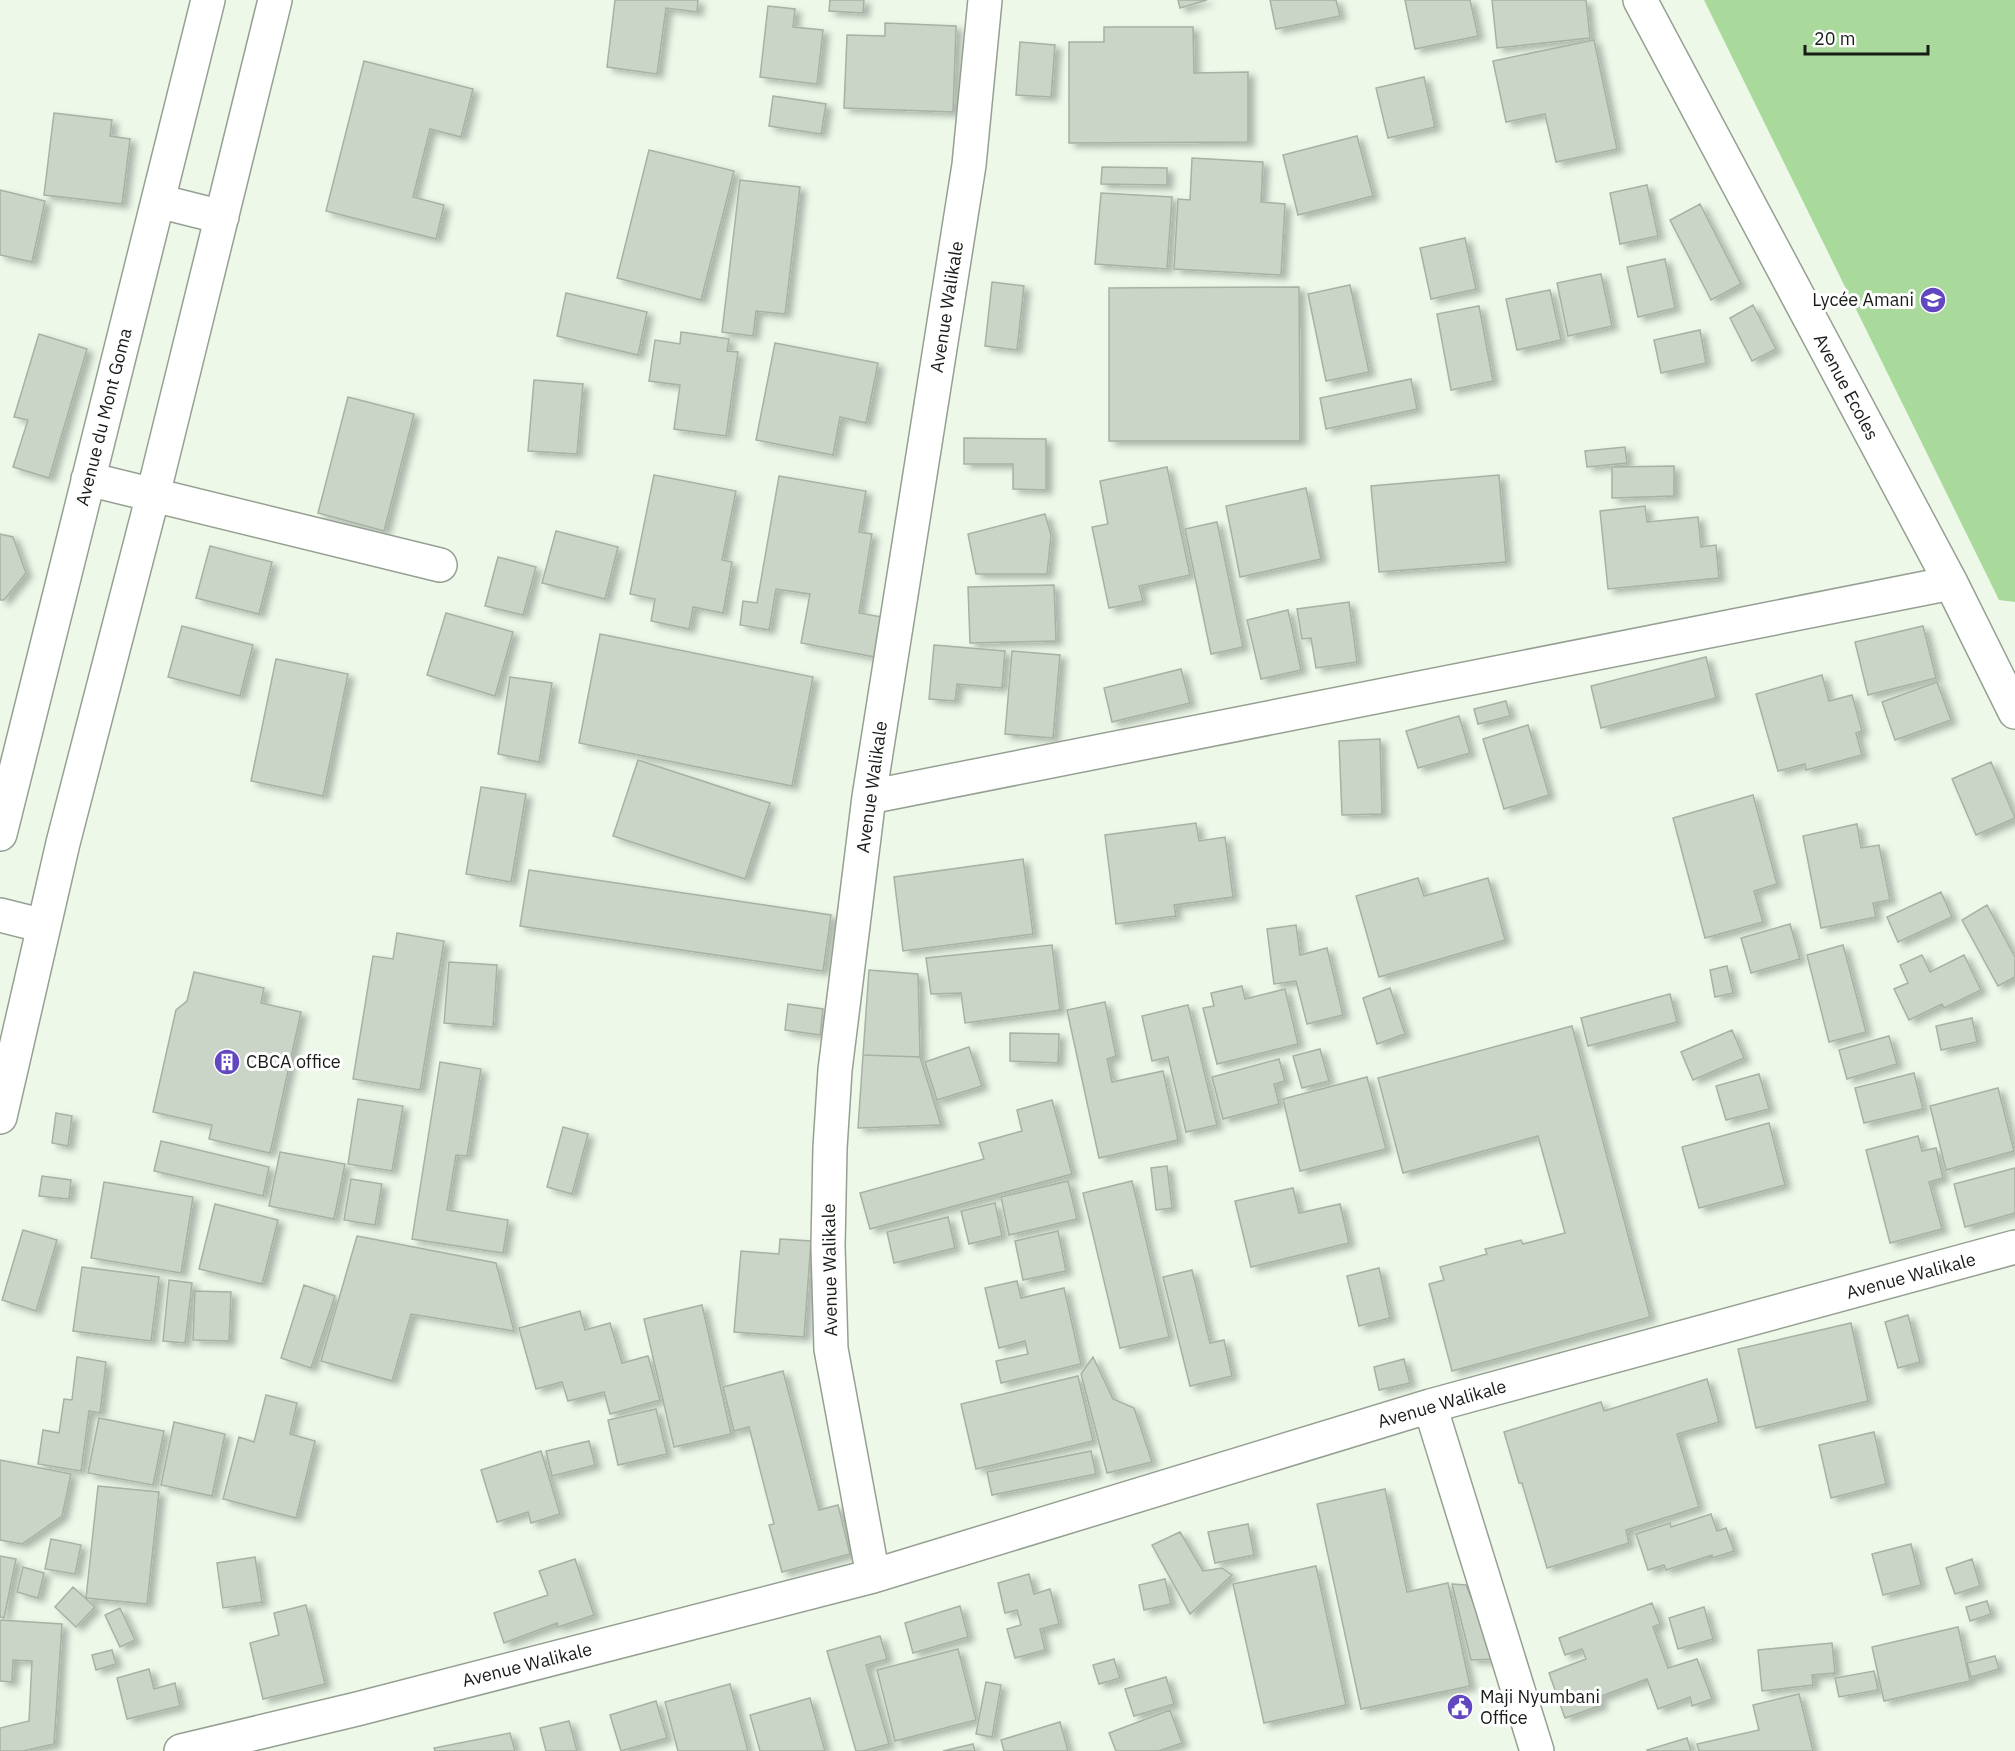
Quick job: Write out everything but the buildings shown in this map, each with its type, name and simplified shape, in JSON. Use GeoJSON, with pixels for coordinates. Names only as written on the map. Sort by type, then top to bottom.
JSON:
{"type":"FeatureCollection","features":[{"type":"Feature","properties":{"kind":"street","name":"Avenue du Mont Goma"},"geometry":{"type":"LineString","coordinates":[[0,834],[208,0]]}},
{"type":"Feature","properties":{"kind":"street"},"geometry":{"type":"LineString","coordinates":[[0,1117],[63,843],[153,495],[275,0]]}},
{"type":"Feature","properties":{"kind":"street","name":"Avenue Walikale"},"geometry":{"type":"LineString","coordinates":[[873,1576],[831,1349],[828,1246],[830,1148],[835,1070],[869,797],[969,165],[985,0]]}},
{"type":"Feature","properties":{"kind":"street","name":"Avenue Ecoles"},"geometry":{"type":"LineString","coordinates":[[1640,0],[1951,583],[2015,712]]}},
{"type":"Feature","properties":{"kind":"street"},"geometry":{"type":"LineString","coordinates":[[158,201],[222,217]]}},
{"type":"Feature","properties":{"kind":"street"},"geometry":{"type":"LineString","coordinates":[[88,479],[440,566]]}},
{"type":"Feature","properties":{"kind":"street"},"geometry":{"type":"LineString","coordinates":[[869,797],[1951,583]]}},
{"type":"Feature","properties":{"kind":"street"},"geometry":{"type":"LineString","coordinates":[[0,915],[44,926]]}},
{"type":"Feature","properties":{"kind":"street","name":"Avenue Walikale"},"geometry":{"type":"LineString","coordinates":[[181,1751],[357,1709],[873,1576],[1430,1406],[2015,1247]]}},
{"type":"Feature","properties":{"kind":"street"},"geometry":{"type":"LineString","coordinates":[[1430,1406],[1537,1751]]}},
{"type":"Feature","properties":{"kind":"green space","name":"Lycée Amani"},"geometry":{"type":"Polygon","coordinates":[[[1704,0],[2015,0],[2015,602],[1999,600],[1704,0]]]}},
{"type":"Feature","properties":{"kind":"place","name":"Lycée Amani"},"geometry":{"type":"Point","coordinates":[1933,300]}},
{"type":"Feature","properties":{"kind":"place","name":"CBCA office"},"geometry":{"type":"Point","coordinates":[227,1062]}},
{"type":"Feature","properties":{"kind":"place","name":"Maji Nyumbani Office"},"geometry":{"type":"Point","coordinates":[1460,1707]}}]}
